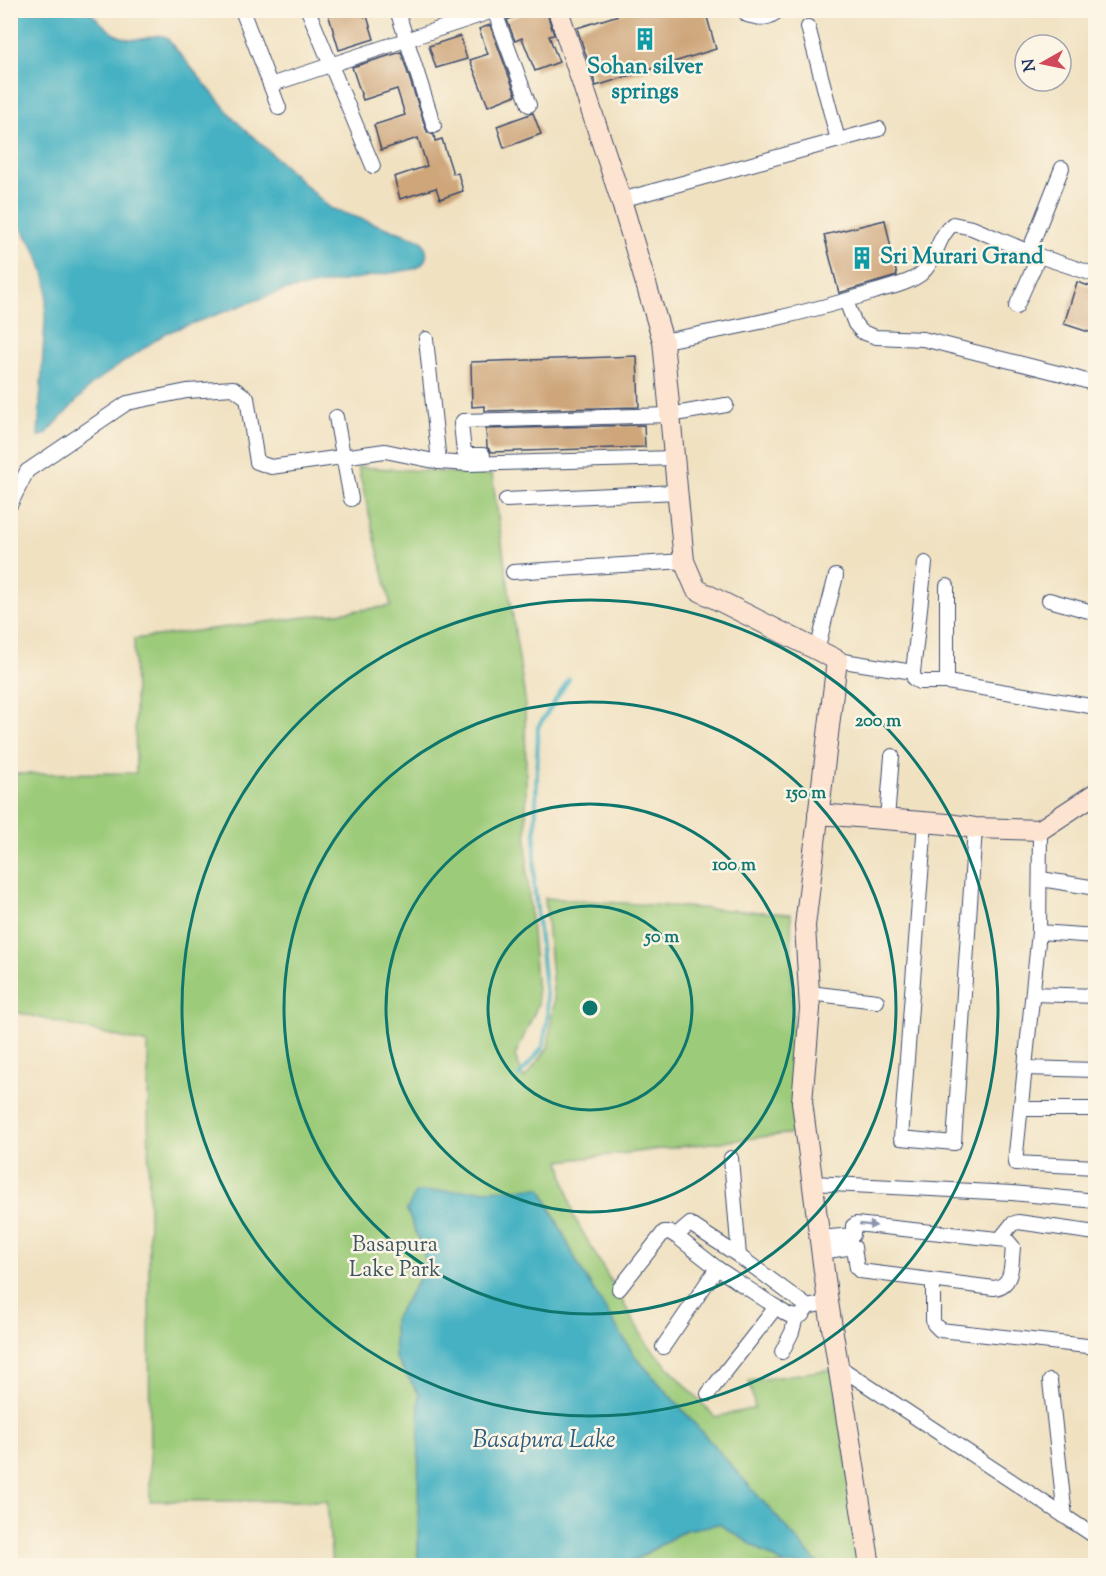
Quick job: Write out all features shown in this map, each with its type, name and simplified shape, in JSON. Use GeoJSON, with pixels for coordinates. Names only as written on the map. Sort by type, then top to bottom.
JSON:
{"type":"FeatureCollection","features":[{"type":"Feature","properties":{"kind":"street"},"geometry":{"type":"LineString","coordinates":[[242,10],[279,108]]}},
{"type":"Feature","properties":{"kind":"street"},"geometry":{"type":"LineString","coordinates":[[308,10],[373,166]]}},
{"type":"Feature","properties":{"kind":"street"},"geometry":{"type":"LineString","coordinates":[[397,10],[434,126]]}},
{"type":"Feature","properties":{"kind":"street"},"geometry":{"type":"LineString","coordinates":[[558,10],[621,200],[663,341],[684,561],[696,589],[837,660],[913,672]]}},
{"type":"Feature","properties":{"kind":"street"},"geometry":{"type":"LineString","coordinates":[[745,10],[747,15],[761,19],[779,10]]}},
{"type":"Feature","properties":{"kind":"street"},"geometry":{"type":"LineString","coordinates":[[270,85],[495,11],[529,105]]}},
{"type":"Feature","properties":{"kind":"street"},"geometry":{"type":"LineString","coordinates":[[808,27],[838,140]]}},
{"type":"Feature","properties":{"kind":"street"},"geometry":{"type":"LineString","coordinates":[[621,200],[879,129]]}},
{"type":"Feature","properties":{"kind":"street"},"geometry":{"type":"LineString","coordinates":[[1016,307],[1062,168]]}},
{"type":"Feature","properties":{"kind":"street"},"geometry":{"type":"LineString","coordinates":[[663,341],[846,301],[911,280],[921,274],[934,257],[948,228],[953,224],[972,228],[1095,275]]}},
{"type":"Feature","properties":{"kind":"street"},"geometry":{"type":"LineString","coordinates":[[846,301],[855,324],[862,332],[876,337],[923,339],[1095,384]]}},
{"type":"Feature","properties":{"kind":"street"},"geometry":{"type":"LineString","coordinates":[[426,339],[440,462]]}},
{"type":"Feature","properties":{"kind":"street"},"geometry":{"type":"LineString","coordinates":[[10,505],[27,471],[127,403],[187,391],[233,388],[246,398],[257,462],[271,467],[385,451],[440,462],[470,464],[674,454]]}},
{"type":"Feature","properties":{"kind":"street"},"geometry":{"type":"LineString","coordinates":[[674,454],[633,452],[467,455],[463,450],[461,424],[466,420],[670,415],[726,405]]}},
{"type":"Feature","properties":{"kind":"street"},"geometry":{"type":"LineString","coordinates":[[336,417],[351,499]]}},
{"type":"Feature","properties":{"kind":"street"},"geometry":{"type":"LineString","coordinates":[[506,500],[677,492]]}},
{"type":"Feature","properties":{"kind":"street"},"geometry":{"type":"LineString","coordinates":[[513,572],[684,561]]}},
{"type":"Feature","properties":{"kind":"street"},"geometry":{"type":"LineString","coordinates":[[925,563],[914,679],[947,682],[1095,707]]}},
{"type":"Feature","properties":{"kind":"street"},"geometry":{"type":"LineString","coordinates":[[817,650],[836,576]]}},
{"type":"Feature","properties":{"kind":"street"},"geometry":{"type":"LineString","coordinates":[[947,586],[947,682]]}},
{"type":"Feature","properties":{"kind":"street"},"geometry":{"type":"LineString","coordinates":[[1049,600],[1095,613]]}},
{"type":"Feature","properties":{"kind":"street"},"geometry":{"type":"LineString","coordinates":[[837,660],[805,926],[810,1010],[802,1102],[828,1302],[870,1566]]}},
{"type":"Feature","properties":{"kind":"street"},"geometry":{"type":"LineString","coordinates":[[887,819],[892,756]]}},
{"type":"Feature","properties":{"kind":"street"},"geometry":{"type":"LineString","coordinates":[[818,814],[975,828],[1040,830],[1095,793]]}},
{"type":"Feature","properties":{"kind":"street"},"geometry":{"type":"LineString","coordinates":[[925,822],[901,1138],[954,1143],[975,828]]}},
{"type":"Feature","properties":{"kind":"street"},"geometry":{"type":"LineString","coordinates":[[1040,830],[1039,932],[1016,1163],[1095,1167]]}},
{"type":"Feature","properties":{"kind":"street"},"geometry":{"type":"LineString","coordinates":[[1041,879],[1095,888]]}},
{"type":"Feature","properties":{"kind":"street"},"geometry":{"type":"LineString","coordinates":[[1039,932],[1095,936]]}},
{"type":"Feature","properties":{"kind":"street"},"geometry":{"type":"LineString","coordinates":[[809,993],[877,1001]]}},
{"type":"Feature","properties":{"kind":"street"},"geometry":{"type":"LineString","coordinates":[[1033,994],[1095,996]]}},
{"type":"Feature","properties":{"kind":"street"},"geometry":{"type":"LineString","coordinates":[[1025,1068],[1095,1070]]}},
{"type":"Feature","properties":{"kind":"street"},"geometry":{"type":"LineString","coordinates":[[1021,1109],[1095,1109]]}},
{"type":"Feature","properties":{"kind":"street"},"geometry":{"type":"LineString","coordinates":[[731,1158],[739,1256]]}},
{"type":"Feature","properties":{"kind":"street"},"geometry":{"type":"LineString","coordinates":[[812,1183],[1012,1193],[1095,1201]]}},
{"type":"Feature","properties":{"kind":"street"},"geometry":{"type":"LineString","coordinates":[[1000,1239],[1012,1224],[1018,1222],[1095,1233]]}},
{"type":"Feature","properties":{"kind":"street"},"geometry":{"type":"LineString","coordinates":[[676,1236],[690,1224],[808,1306],[828,1302]]}},
{"type":"Feature","properties":{"kind":"street"},"geometry":{"type":"LineString","coordinates":[[855,1224],[1007,1240],[1012,1247],[1011,1273],[1005,1284],[993,1288],[860,1271],[857,1268],[853,1241],[855,1224]]}},
{"type":"Feature","properties":{"kind":"street"},"geometry":{"type":"LineString","coordinates":[[619,1288],[664,1232],[669,1232],[717,1268],[788,1315],[802,1316],[808,1306]]}},
{"type":"Feature","properties":{"kind":"street"},"geometry":{"type":"LineString","coordinates":[[820,1245],[853,1241]]}},
{"type":"Feature","properties":{"kind":"street"},"geometry":{"type":"LineString","coordinates":[[663,1347],[717,1268]]}},
{"type":"Feature","properties":{"kind":"street"},"geometry":{"type":"LineString","coordinates":[[933,1281],[933,1320],[940,1330],[1095,1347]]}},
{"type":"Feature","properties":{"kind":"street"},"geometry":{"type":"LineString","coordinates":[[708,1394],[776,1307]]}},
{"type":"Feature","properties":{"kind":"street"},"geometry":{"type":"LineString","coordinates":[[782,1352],[792,1332],[796,1317]]}},
{"type":"Feature","properties":{"kind":"street"},"geometry":{"type":"LineString","coordinates":[[838,1366],[1095,1537]]}},
{"type":"Feature","properties":{"kind":"street"},"geometry":{"type":"LineString","coordinates":[[1050,1381],[1065,1517]]}},
{"type":"Feature","properties":{"kind":"green space","name":"Basapura Lake Park"},"geometry":{"type":"Polygon","coordinates":[[[358,467],[492,475],[525,699],[527,873],[538,1004],[515,1056],[524,1079],[548,1048],[554,1000],[545,898],[791,914],[795,1133],[560,1161],[574,1217],[647,1344],[715,1417],[755,1408],[749,1381],[833,1369],[862,1565],[819,1565],[634,1355],[581,1270],[541,1188],[407,1210],[423,1250],[426,1268],[394,1319],[395,1357],[419,1394],[418,1565],[332,1565],[327,1501],[150,1501],[148,1044],[11,1011],[11,774],[136,773],[134,639],[391,606],[358,467]]]}},
{"type":"Feature","properties":{"kind":"green space"},"geometry":{"type":"Polygon","coordinates":[[[719,1524],[785,1565],[701,1566],[685,1562],[679,1565],[626,1566],[685,1530],[719,1524]]]}},
{"type":"Feature","properties":{"kind":"water"},"geometry":{"type":"Polygon","coordinates":[[[10,11],[89,11],[114,34],[121,37],[137,39],[166,37],[234,119],[330,208],[421,240],[426,248],[425,261],[414,269],[282,291],[166,333],[92,384],[46,434],[38,437],[47,287],[42,266],[34,248],[11,216],[10,11]]]}},
{"type":"Feature","properties":{"kind":"water","name":"Basapura Lake"},"geometry":{"type":"Polygon","coordinates":[[[541,1188],[581,1270],[634,1355],[819,1565],[785,1565],[719,1524],[685,1530],[626,1565],[418,1565],[419,1394],[395,1357],[394,1319],[426,1268],[423,1250],[407,1210],[416,1192],[541,1188]]]}},
{"type":"Feature","properties":{"kind":"building"},"geometry":{"type":"Polygon","coordinates":[[[327,10],[363,10],[374,39],[339,50],[327,10]]]}},
{"type":"Feature","properties":{"kind":"building"},"geometry":{"type":"Polygon","coordinates":[[[532,10],[546,10],[554,35],[549,36],[559,62],[535,71],[522,38],[515,41],[507,20],[532,10]]]}},
{"type":"Feature","properties":{"kind":"building","name":"Sohan silver springs"},"geometry":{"type":"Polygon","coordinates":[[[634,10],[705,10],[716,49],[596,86],[577,28],[634,10]]]}},
{"type":"Feature","properties":{"kind":"building"},"geometry":{"type":"Polygon","coordinates":[[[490,25],[516,95],[488,106],[470,60],[488,54],[479,29],[490,25]]]}},
{"type":"Feature","properties":{"kind":"building"},"geometry":{"type":"Polygon","coordinates":[[[460,36],[467,59],[436,68],[429,46],[460,36]]]}},
{"type":"Feature","properties":{"kind":"building"},"geometry":{"type":"Polygon","coordinates":[[[401,52],[426,129],[428,133],[434,135],[435,141],[442,139],[453,174],[458,173],[463,191],[440,199],[436,188],[400,199],[394,177],[427,166],[418,138],[381,150],[374,125],[405,115],[397,89],[363,100],[352,67],[401,52]]]}},
{"type":"Feature","properties":{"kind":"building"},"geometry":{"type":"Polygon","coordinates":[[[533,113],[541,134],[504,148],[497,126],[533,113]]]}},
{"type":"Feature","properties":{"kind":"building","name":"Sri Murari Grand"},"geometry":{"type":"Polygon","coordinates":[[[885,220],[897,276],[839,293],[824,235],[885,220]]]}},
{"type":"Feature","properties":{"kind":"building"},"geometry":{"type":"Polygon","coordinates":[[[1077,282],[1095,288],[1095,334],[1064,324],[1077,282]]]}},
{"type":"Feature","properties":{"kind":"building"},"geometry":{"type":"Polygon","coordinates":[[[637,356],[639,407],[485,411],[485,406],[472,407],[471,362],[637,356]]]}},
{"type":"Feature","properties":{"kind":"building"},"geometry":{"type":"Polygon","coordinates":[[[644,425],[645,447],[491,452],[487,447],[486,429],[644,425]]]}},
{"type":"Feature","properties":{"kind":"waterway"},"geometry":{"type":"LineString","coordinates":[[519,1076],[543,1047],[548,1015],[534,883],[538,727],[569,679]]}},
{"type":"Feature","properties":{"kind":"place","name":"Sohan silver springs"},"geometry":{"type":"Point","coordinates":[645,39]}},
{"type":"Feature","properties":{"kind":"place","name":"Sri Murari Grand"},"geometry":{"type":"Point","coordinates":[862,258]}}]}
